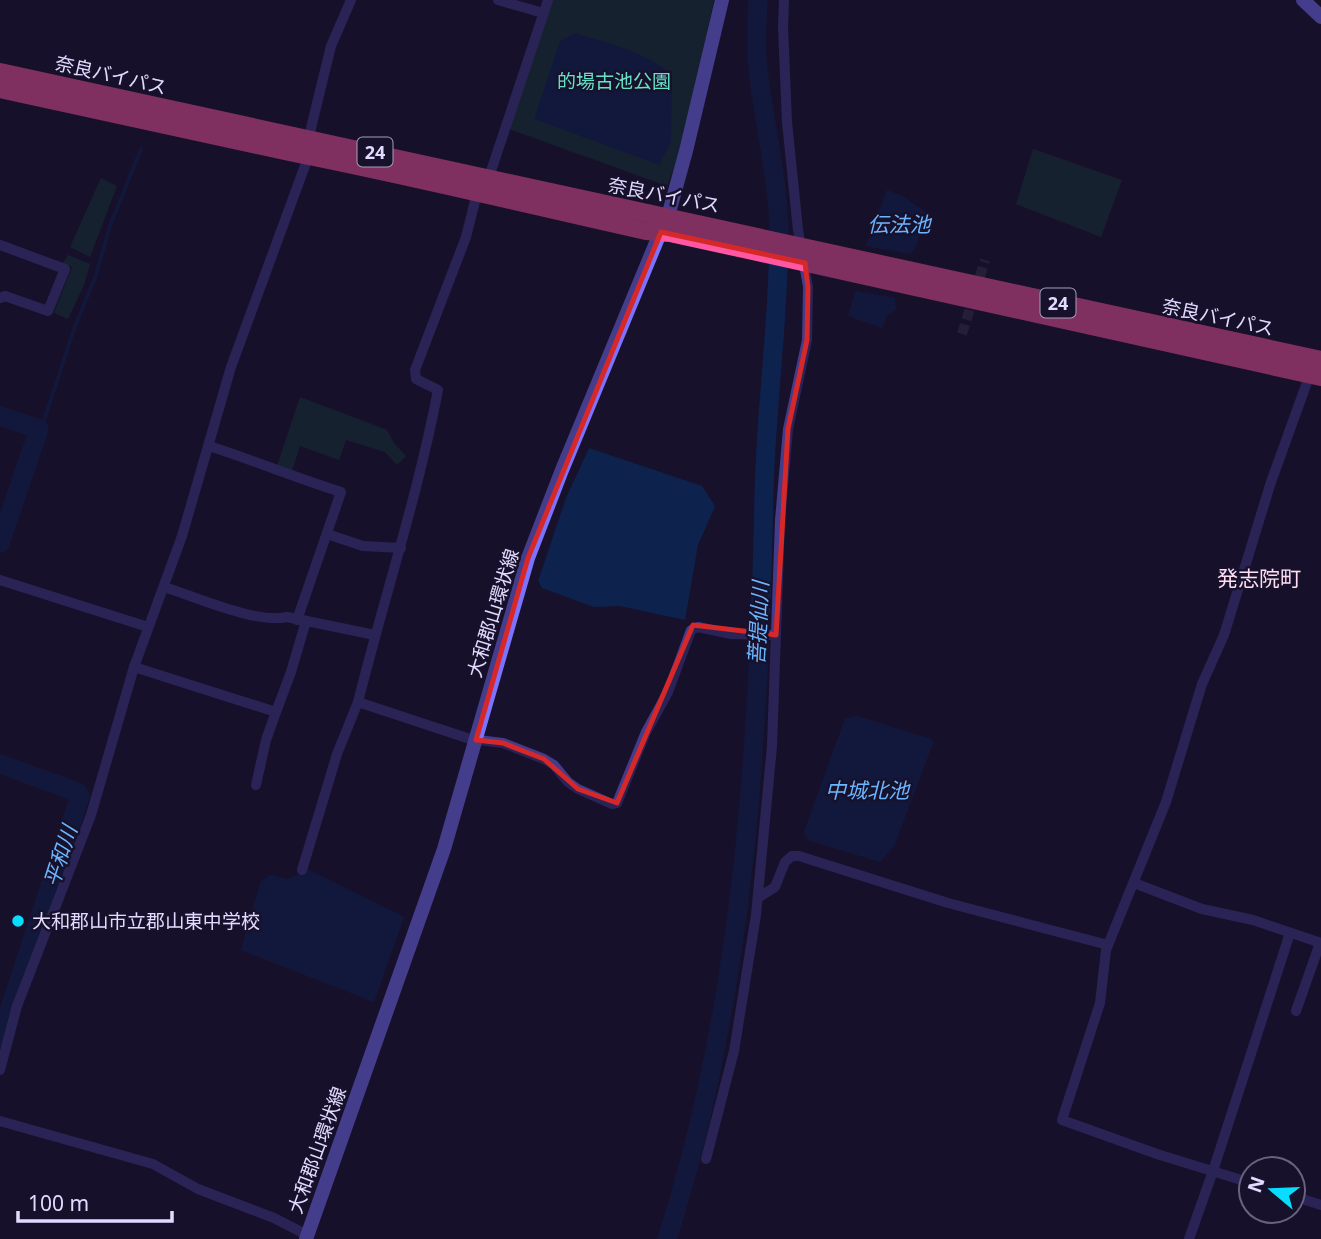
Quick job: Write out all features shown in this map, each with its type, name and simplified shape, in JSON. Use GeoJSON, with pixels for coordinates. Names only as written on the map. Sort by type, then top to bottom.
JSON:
{"type":"FeatureCollection","features":[{"type":"Feature","properties":{"kind":"highway","name":"奈良バイパス"},"geometry":{"type":"LineString","coordinates":[[0,72],[302,139],[308,147]]}},
{"type":"Feature","properties":{"kind":"highway","name":"奈良バイパス"},"geometry":{"type":"LineString","coordinates":[[0,89],[308,147],[482,187],[749,242],[1317,371]]}},
{"type":"Feature","properties":{"kind":"main road","name":"大和郡山環状線"},"geometry":{"type":"LineString","coordinates":[[306,1237],[422,913],[476,740],[528,558],[664,225],[686,151],[722,0]]}},
{"type":"Feature","properties":{"kind":"main road"},"geometry":{"type":"LineString","coordinates":[[1303,0],[1321,17]]}},
{"type":"Feature","properties":{"kind":"street"},"geometry":{"type":"LineString","coordinates":[[0,1070],[17,1006],[91,815],[134,667],[183,536],[231,367],[290,209],[308,147],[331,46],[351,0]]}},
{"type":"Feature","properties":{"kind":"street"},"geometry":{"type":"LineString","coordinates":[[498,0],[543,13]]}},
{"type":"Feature","properties":{"kind":"street"},"geometry":{"type":"LineString","coordinates":[[302,870],[337,754],[358,702],[401,548],[438,390],[416,379],[415,370],[466,237],[548,0]]}},
{"type":"Feature","properties":{"kind":"street"},"geometry":{"type":"LineString","coordinates":[[706,1158],[734,1051],[758,898],[772,747],[780,520],[788,429],[807,340],[808,287],[799,254],[787,122],[784,0]]}},
{"type":"Feature","properties":{"kind":"street"},"geometry":{"type":"LineString","coordinates":[[0,245],[65,269],[48,311],[5,296],[0,298]]}},
{"type":"Feature","properties":{"kind":"street"},"geometry":{"type":"LineString","coordinates":[[1237,1179],[1062,1120],[1100,1003],[1108,946],[1166,802],[1202,684],[1224,635],[1272,482],[1317,371]]}},
{"type":"Feature","properties":{"kind":"street"},"geometry":{"type":"LineString","coordinates":[[209,446],[341,492],[302,620],[291,673],[266,740],[256,785]]}},
{"type":"Feature","properties":{"kind":"street"},"geometry":{"type":"LineString","coordinates":[[327,534],[363,546],[401,548]]}},
{"type":"Feature","properties":{"kind":"street"},"geometry":{"type":"LineString","coordinates":[[0,580],[148,627]]}},
{"type":"Feature","properties":{"kind":"street"},"geometry":{"type":"LineString","coordinates":[[164,587],[238,612],[276,620],[288,617],[375,635]]}},
{"type":"Feature","properties":{"kind":"street"},"geometry":{"type":"LineString","coordinates":[[358,702],[476,740],[503,743],[544,759],[554,765],[568,782],[578,789],[612,804],[617,803],[646,732],[668,692],[691,630],[698,627],[730,634],[774,635]]}},
{"type":"Feature","properties":{"kind":"street"},"geometry":{"type":"LineString","coordinates":[[134,667],[276,712]]}},
{"type":"Feature","properties":{"kind":"street"},"geometry":{"type":"LineString","coordinates":[[758,898],[775,887],[785,862],[792,856],[799,856],[948,903],[1108,946]]}},
{"type":"Feature","properties":{"kind":"street"},"geometry":{"type":"LineString","coordinates":[[1134,883],[1202,909],[1253,920],[1320,943],[1296,1011]]}},
{"type":"Feature","properties":{"kind":"street"},"geometry":{"type":"LineString","coordinates":[[1189,1239],[1290,933]]}},
{"type":"Feature","properties":{"kind":"street"},"geometry":{"type":"LineString","coordinates":[[0,1121],[153,1164],[198,1189],[274,1218],[306,1237]]}},
{"type":"Feature","properties":{"kind":"highlighted area"},"geometry":{"type":"Polygon","coordinates":[[[661,232],[805,263],[808,287],[807,340],[788,429],[776,635],[693,625],[617,803],[578,789],[544,759],[503,743],[476,740],[528,558],[661,232]]]}},
{"type":"Feature","properties":{"kind":"green space","name":"的場古池公園"},"geometry":{"type":"Polygon","coordinates":[[[550,0],[714,0],[681,150],[667,186],[509,129],[550,0]]]}},
{"type":"Feature","properties":{"kind":"green space"},"geometry":{"type":"Polygon","coordinates":[[[1033,149],[1122,180],[1101,237],[1016,204],[1033,149]]]}},
{"type":"Feature","properties":{"kind":"green space"},"geometry":{"type":"Polygon","coordinates":[[[101,178],[117,186],[90,257],[70,247],[101,178]]]}},
{"type":"Feature","properties":{"kind":"green space"},"geometry":{"type":"Polygon","coordinates":[[[68,255],[90,264],[84,285],[68,319],[54,313],[72,267],[63,263],[68,255]]]}},
{"type":"Feature","properties":{"kind":"green space"},"geometry":{"type":"Polygon","coordinates":[[[300,397],[387,430],[406,456],[397,465],[385,452],[346,440],[339,460],[300,446],[291,474],[276,469],[300,397]]]}},
{"type":"Feature","properties":{"kind":"water"},"geometry":{"type":"Polygon","coordinates":[[[575,33],[640,55],[672,76],[671,142],[659,165],[534,119],[560,41],[575,33]]]}},
{"type":"Feature","properties":{"kind":"water","name":"伝法池"},"geometry":{"type":"Polygon","coordinates":[[[887,190],[904,197],[928,214],[910,254],[866,246],[887,190]]]}},
{"type":"Feature","properties":{"kind":"water"},"geometry":{"type":"Polygon","coordinates":[[[856,291],[895,298],[896,310],[888,314],[882,328],[848,316],[856,291]]]}},
{"type":"Feature","properties":{"kind":"water"},"geometry":{"type":"Polygon","coordinates":[[[589,448],[702,486],[715,506],[698,545],[685,620],[620,606],[594,607],[542,588],[538,581],[566,498],[589,448]]]}},
{"type":"Feature","properties":{"kind":"water","name":"中城北池"},"geometry":{"type":"Polygon","coordinates":[[[857,716],[931,739],[933,743],[894,846],[880,862],[808,840],[804,832],[845,719],[857,716]]]}},
{"type":"Feature","properties":{"kind":"water"},"geometry":{"type":"Polygon","coordinates":[[[309,870],[404,917],[374,1002],[241,950],[261,881],[270,875],[288,879],[309,870]]]}},
{"type":"Feature","properties":{"kind":"waterway","name":"菩提仙川"},"geometry":{"type":"LineString","coordinates":[[667,1239],[693,1148],[714,1056],[730,964],[742,870],[758,682],[765,461],[779,231],[776,190],[757,60],[758,0]]}},
{"type":"Feature","properties":{"kind":"waterway"},"geometry":{"type":"LineString","coordinates":[[39,429],[96,275],[110,226],[141,149]]}},
{"type":"Feature","properties":{"kind":"waterway","name":"平和川"},"geometry":{"type":"LineString","coordinates":[[0,416],[39,429],[0,543]]}},
{"type":"Feature","properties":{"kind":"waterway","name":"平和川"},"geometry":{"type":"LineString","coordinates":[[0,764],[77,792],[80,796],[0,1038]]}},
{"type":"Feature","properties":{"kind":"tunnel"},"geometry":{"type":"LineString","coordinates":[[962,334],[985,260]]}},
{"type":"Feature","properties":{"kind":"place","name":"大和郡山市立郡山東中学校"},"geometry":{"type":"Point","coordinates":[18,921]}},
{"type":"Feature","properties":{"kind":"district","name":"発志院町"},"geometry":{"type":"Point","coordinates":[1259,578]}}]}
